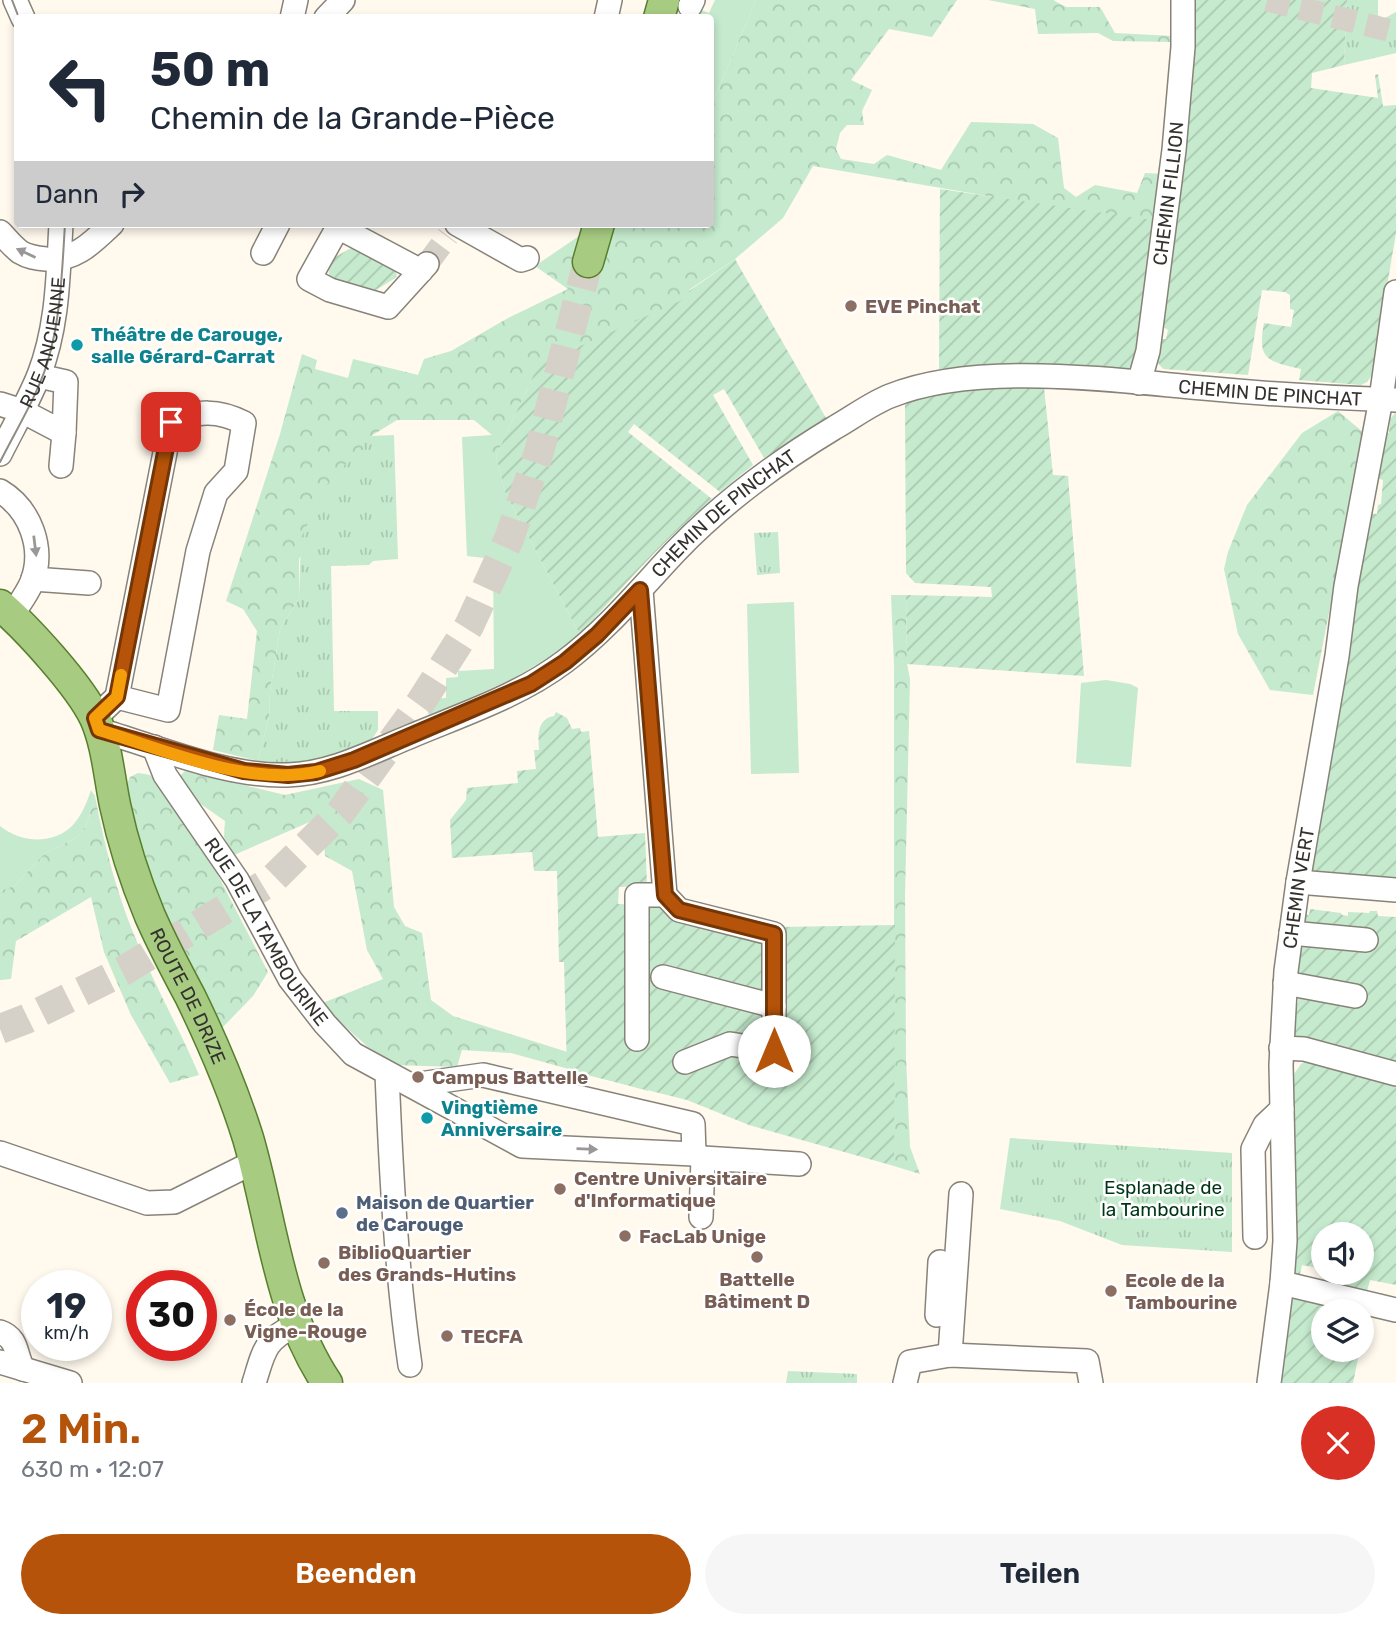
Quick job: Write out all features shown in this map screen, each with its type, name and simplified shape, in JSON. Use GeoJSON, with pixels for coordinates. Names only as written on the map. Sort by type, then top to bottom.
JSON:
{"type":"FeatureCollection","features":[{"type":"Feature","properties":{"kind":"main road"},"geometry":{"type":"LineString","coordinates":[[665,14],[682,2]]}},
{"type":"Feature","properties":{"kind":"main road"},"geometry":{"type":"LineString","coordinates":[[588,262],[598,228]]}},
{"type":"Feature","properties":{"kind":"main road","name":"ROUTE DE DRIZE"},"geometry":{"type":"LineString","coordinates":[[8,618],[83,699],[97,724],[120,828],[141,891],[215,1053],[237,1108],[254,1162],[296,1325],[327,1383]]}},
{"type":"Feature","properties":{"kind":"street"},"geometry":{"type":"LineString","coordinates":[[330,14],[343,0]]}},
{"type":"Feature","properties":{"kind":"street","name":"CHEMIN FILLION"},"geometry":{"type":"LineString","coordinates":[[1139,383],[1148,351],[1174,150],[1183,47],[1183,0]]}},
{"type":"Feature","properties":{"kind":"street","name":"RUE ANCIENNE"},"geometry":{"type":"LineString","coordinates":[[0,454],[11,407],[38,376],[53,324],[61,228]]}},
{"type":"Feature","properties":{"kind":"street"},"geometry":{"type":"LineString","coordinates":[[0,232],[26,255],[60,260],[89,246],[108,228]]}},
{"type":"Feature","properties":{"kind":"street"},"geometry":{"type":"LineString","coordinates":[[263,253],[276,228]]}},
{"type":"Feature","properties":{"kind":"street"},"geometry":{"type":"LineString","coordinates":[[334,228],[309,279],[330,290],[388,307],[424,267],[339,228]]}},
{"type":"Feature","properties":{"kind":"street"},"geometry":{"type":"LineString","coordinates":[[453,228],[521,260],[527,258]]}},
{"type":"Feature","properties":{"kind":"street","name":"CHEMIN VERT"},"geometry":{"type":"LineString","coordinates":[[1269,1383],[1285,1241],[1281,1048],[1285,983],[1298,883],[1337,656],[1346,586],[1389,400],[1396,292]]}},
{"type":"Feature","properties":{"kind":"street"},"geometry":{"type":"LineString","coordinates":[[38,376],[66,382],[61,466]]}},
{"type":"Feature","properties":{"kind":"street","name":"CHEMIN DE PINCHAT"},"geometry":{"type":"LineString","coordinates":[[97,724],[154,747],[214,764],[268,775],[298,775],[328,769],[531,684],[565,662],[589,641],[678,549],[726,504],[796,452],[887,397],[930,384],[986,377],[1064,378],[1389,400]]}},
{"type":"Feature","properties":{"kind":"street"},"geometry":{"type":"LineString","coordinates":[[11,407],[64,433]]}},
{"type":"Feature","properties":{"kind":"street"},"geometry":{"type":"LineString","coordinates":[[97,724],[117,697],[171,422],[187,415],[228,415],[244,424],[236,471],[216,493],[198,551],[168,710],[117,697]]}},
{"type":"Feature","properties":{"kind":"street"},"geometry":{"type":"LineString","coordinates":[[0,491],[22,510],[33,532],[36,546],[33,579],[8,618]]}},
{"type":"Feature","properties":{"kind":"street"},"geometry":{"type":"LineString","coordinates":[[33,579],[89,583]]}},
{"type":"Feature","properties":{"kind":"street"},"geometry":{"type":"LineString","coordinates":[[0,587],[8,618]]}},
{"type":"Feature","properties":{"kind":"street"},"geometry":{"type":"LineString","coordinates":[[640,590],[665,895],[679,910],[774,934],[774,1051],[730,1044],[685,1062]]}},
{"type":"Feature","properties":{"kind":"street","name":"RUE DE LA TAMBOURINE"},"geometry":{"type":"LineString","coordinates":[[154,747],[166,775],[237,880],[290,979],[324,1024],[353,1054],[522,1146],[799,1164]]}},
{"type":"Feature","properties":{"kind":"street"},"geometry":{"type":"LineString","coordinates":[[1298,883],[1396,890]]}},
{"type":"Feature","properties":{"kind":"street"},"geometry":{"type":"LineString","coordinates":[[637,1040],[637,895],[665,895]]}},
{"type":"Feature","properties":{"kind":"street"},"geometry":{"type":"LineString","coordinates":[[1291,933],[1366,940]]}},
{"type":"Feature","properties":{"kind":"street"},"geometry":{"type":"LineString","coordinates":[[663,976],[774,1006]]}},
{"type":"Feature","properties":{"kind":"street"},"geometry":{"type":"LineString","coordinates":[[1285,983],[1354,996]]}},
{"type":"Feature","properties":{"kind":"street"},"geometry":{"type":"LineString","coordinates":[[1281,1048],[1304,1049],[1396,1074]]}},
{"type":"Feature","properties":{"kind":"street"},"geometry":{"type":"LineString","coordinates":[[387,1073],[395,1234],[401,1306],[410,1365]]}},
{"type":"Feature","properties":{"kind":"street"},"geometry":{"type":"LineString","coordinates":[[412,1085],[482,1075],[693,1124],[698,1156],[701,1217]]}},
{"type":"Feature","properties":{"kind":"street"},"geometry":{"type":"LineString","coordinates":[[1282,1109],[1265,1125],[1252,1149],[1247,1236],[1285,1241]]}},
{"type":"Feature","properties":{"kind":"street"},"geometry":{"type":"LineString","coordinates":[[0,1153],[147,1203],[174,1202],[254,1162]]}},
{"type":"Feature","properties":{"kind":"street"},"geometry":{"type":"LineString","coordinates":[[942,1356],[961,1194]]}},
{"type":"Feature","properties":{"kind":"street"},"geometry":{"type":"LineString","coordinates":[[940,1262],[942,1356]]}},
{"type":"Feature","properties":{"kind":"street"},"geometry":{"type":"LineString","coordinates":[[1282,1283],[1396,1310]]}},
{"type":"Feature","properties":{"kind":"street"},"geometry":{"type":"LineString","coordinates":[[254,1383],[265,1347],[272,1338],[296,1325]]}},
{"type":"Feature","properties":{"kind":"street"},"geometry":{"type":"LineString","coordinates":[[0,1332],[14,1340],[20,1376]]}},
{"type":"Feature","properties":{"kind":"street"},"geometry":{"type":"LineString","coordinates":[[905,1383],[910,1362],[942,1356],[1087,1362],[1091,1383]]}},
{"type":"Feature","properties":{"kind":"street"},"geometry":{"type":"LineString","coordinates":[[0,1362],[20,1376],[70,1383]]}},
{"type":"Feature","properties":{"kind":"green space"},"geometry":{"type":"Polygon","coordinates":[[[715,0],[756,0],[714,99],[714,14],[685,14],[688,5],[709,13],[715,0]]]}},
{"type":"Feature","properties":{"kind":"green space"},"geometry":{"type":"Polygon","coordinates":[[[756,0],[957,0],[932,37],[889,29],[851,80],[872,90],[862,111],[864,125],[847,125],[840,133],[836,149],[841,159],[874,164],[887,155],[941,170],[971,122],[1033,124],[1058,138],[1064,188],[1076,197],[1095,185],[1137,193],[1145,173],[1164,174],[1126,370],[1036,364],[996,366],[1017,201],[813,166],[783,218],[735,259],[689,290],[692,296],[533,376],[496,456],[492,456],[492,435],[474,420],[397,420],[371,436],[299,559],[299,598],[280,629],[270,692],[269,717],[258,761],[213,750],[219,715],[247,719],[257,631],[243,609],[226,601],[280,434],[302,354],[317,360],[315,369],[348,378],[353,359],[418,375],[424,359],[451,351],[508,318],[568,289],[535,266],[579,236],[576,256],[605,228],[714,228],[714,99],[756,0]]]}},
{"type":"Feature","properties":{"kind":"green space"},"geometry":{"type":"Polygon","coordinates":[[[988,0],[1053,0],[1066,7],[1100,7],[1115,33],[1172,36],[1172,42],[1113,41],[1098,33],[1038,34],[1035,9],[988,0]]]}},
{"type":"Feature","properties":{"kind":"green space"},"geometry":{"type":"Polygon","coordinates":[[[1190,0],[1347,0],[1344,65],[1312,73],[1311,88],[1378,98],[1375,75],[1378,74],[1383,106],[1396,105],[1396,233],[1372,375],[1361,385],[1299,380],[1301,369],[1280,364],[1267,357],[1262,345],[1264,323],[1291,327],[1294,310],[1290,309],[1290,295],[1285,292],[1262,290],[1248,375],[1164,369],[1156,359],[1157,339],[1166,339],[1168,330],[1159,325],[1193,79],[1188,78],[1190,0]]]}},
{"type":"Feature","properties":{"kind":"green space"},"geometry":{"type":"Polygon","coordinates":[[[1347,0],[1378,0],[1378,15],[1383,19],[1396,12],[1396,53],[1344,65],[1347,0]]]}},
{"type":"Feature","properties":{"kind":"green space"},"geometry":{"type":"Polygon","coordinates":[[[940,189],[1159,221],[1142,349],[1132,366],[1126,370],[1036,364],[939,369],[940,189]]]}},
{"type":"Feature","properties":{"kind":"green space"},"geometry":{"type":"Polygon","coordinates":[[[351,248],[395,268],[397,277],[371,293],[329,276],[328,261],[351,248]]]}},
{"type":"Feature","properties":{"kind":"green space"},"geometry":{"type":"Polygon","coordinates":[[[735,259],[826,418],[764,458],[724,389],[713,395],[753,465],[720,492],[634,424],[628,432],[712,499],[627,582],[580,635],[505,492],[496,456],[533,376],[543,363],[691,296],[689,291],[735,259]]]}},
{"type":"Feature","properties":{"kind":"green space"},"geometry":{"type":"Polygon","coordinates":[[[1044,387],[1053,475],[1068,476],[1084,676],[907,664],[906,595],[992,597],[991,587],[915,583],[906,573],[905,400],[942,390],[1044,387]]]}},
{"type":"Feature","properties":{"kind":"green space"},"geometry":{"type":"Polygon","coordinates":[[[1338,411],[1364,433],[1313,695],[1270,690],[1238,634],[1224,569],[1228,552],[1247,505],[1302,433],[1338,411]]]}},
{"type":"Feature","properties":{"kind":"green space"},"geometry":{"type":"Polygon","coordinates":[[[1396,412],[1396,884],[1306,877],[1368,513],[1377,514],[1378,505],[1381,504],[1383,480],[1374,477],[1384,434],[1389,433],[1390,419],[1396,412]]]}},
{"type":"Feature","properties":{"kind":"green space"},"geometry":{"type":"Polygon","coordinates":[[[394,435],[398,559],[373,561],[369,565],[331,566],[334,711],[378,711],[378,730],[372,739],[326,759],[282,764],[258,761],[269,717],[270,692],[280,629],[299,598],[301,538],[326,486],[371,436],[394,435]]]}},
{"type":"Feature","properties":{"kind":"green space"},"geometry":{"type":"Polygon","coordinates":[[[492,435],[492,456],[496,456],[505,492],[580,635],[512,679],[429,716],[424,699],[446,698],[446,678],[458,677],[458,671],[494,669],[493,559],[467,556],[462,437],[492,435]]]}},
{"type":"Feature","properties":{"kind":"green space"},"geometry":{"type":"Polygon","coordinates":[[[778,532],[780,573],[757,575],[754,533],[778,532]]]}},
{"type":"Feature","properties":{"kind":"green space"},"geometry":{"type":"Polygon","coordinates":[[[891,595],[906,595],[907,664],[910,679],[905,896],[906,1058],[910,1147],[920,1174],[894,1166],[894,666],[891,595]]]}},
{"type":"Feature","properties":{"kind":"green space"},"geometry":{"type":"Polygon","coordinates":[[[794,602],[799,773],[751,774],[747,604],[794,602]]]}},
{"type":"Feature","properties":{"kind":"green space"},"geometry":{"type":"Polygon","coordinates":[[[1106,680],[1138,688],[1131,767],[1076,763],[1081,683],[1106,680]]]}},
{"type":"Feature","properties":{"kind":"green space"},"geometry":{"type":"Polygon","coordinates":[[[556,712],[567,718],[572,729],[589,731],[598,837],[645,833],[647,886],[619,887],[618,904],[647,905],[781,927],[895,925],[894,1166],[749,1125],[687,1100],[567,1070],[564,962],[559,962],[557,871],[534,871],[532,852],[452,858],[450,820],[466,800],[467,788],[518,783],[517,771],[536,769],[534,750],[539,750],[540,728],[544,720],[554,716],[556,712]]]}},
{"type":"Feature","properties":{"kind":"green space"},"geometry":{"type":"Polygon","coordinates":[[[185,771],[285,795],[359,779],[383,790],[394,907],[405,926],[422,933],[431,1000],[453,1016],[647,1077],[648,1091],[511,1053],[462,1050],[457,1067],[394,1065],[368,1047],[320,1004],[383,979],[367,950],[352,871],[325,856],[323,830],[314,820],[234,855],[224,837],[225,821],[195,800],[176,779],[185,771]]]}},
{"type":"Feature","properties":{"kind":"green space"},"geometry":{"type":"Polygon","coordinates":[[[138,773],[150,775],[162,787],[209,858],[268,972],[253,996],[222,1028],[173,933],[152,879],[127,784],[130,777],[138,773]]]}},
{"type":"Feature","properties":{"kind":"green space"},"geometry":{"type":"Polygon","coordinates":[[[91,790],[95,796],[86,826],[76,838],[45,853],[14,886],[0,891],[0,826],[17,836],[27,838],[47,839],[56,836],[73,825],[91,790]]]}},
{"type":"Feature","properties":{"kind":"green space"},"geometry":{"type":"Polygon","coordinates":[[[95,796],[108,855],[132,930],[199,1075],[170,1083],[131,1015],[104,952],[91,897],[16,941],[11,979],[0,980],[0,891],[14,886],[45,853],[76,838],[86,826],[95,796]]]}},
{"type":"Feature","properties":{"kind":"green space"},"geometry":{"type":"Polygon","coordinates":[[[1310,909],[1348,916],[1348,912],[1377,911],[1378,916],[1396,917],[1396,1067],[1295,1037],[1287,1027],[1289,1002],[1298,1003],[1299,990],[1332,998],[1331,1003],[1342,1007],[1360,1006],[1362,999],[1292,979],[1297,937],[1345,947],[1346,950],[1366,952],[1366,948],[1299,928],[1301,914],[1309,915],[1310,909]]]}},
{"type":"Feature","properties":{"kind":"green space"},"geometry":{"type":"Polygon","coordinates":[[[1309,1059],[1396,1082],[1396,1285],[1374,1281],[1374,1222],[1311,1222],[1311,1267],[1302,1265],[1299,1279],[1289,1271],[1289,1081],[1301,1064],[1309,1059]]]}},
{"type":"Feature","properties":{"kind":"green space","name":"Esplanade de la Tambourine"},"geometry":{"type":"Polygon","coordinates":[[[1010,1138],[1232,1153],[1232,1252],[1122,1245],[1060,1221],[1000,1209],[1010,1138]]]}},
{"type":"Feature","properties":{"kind":"green space"},"geometry":{"type":"Polygon","coordinates":[[[1327,1285],[1369,1285],[1366,1295],[1327,1285]]]}},
{"type":"Feature","properties":{"kind":"green space"},"geometry":{"type":"Polygon","coordinates":[[[1294,1293],[1321,1299],[1311,1299],[1311,1362],[1357,1362],[1353,1383],[1279,1383],[1287,1309],[1291,1310],[1294,1293]]]}},
{"type":"Feature","properties":{"kind":"green space"},"geometry":{"type":"Polygon","coordinates":[[[788,1371],[857,1374],[857,1383],[786,1383],[788,1371]]]}},
{"type":"Feature","properties":{"kind":"tunnel"},"geometry":{"type":"LineString","coordinates":[[1267,0],[1396,32]]}},
{"type":"Feature","properties":{"kind":"tunnel"},"geometry":{"type":"LineString","coordinates":[[427,264],[448,236]]}},
{"type":"Feature","properties":{"kind":"tunnel"},"geometry":{"type":"LineString","coordinates":[[0,1029],[123,971],[271,881],[340,813],[421,702],[469,626],[509,539],[539,452],[588,262]]}},
{"type":"Feature","properties":{"kind":"tram line"},"geometry":{"type":"LineString","coordinates":[[12,0],[17,14]]}},
{"type":"Feature","properties":{"kind":"tram line"},"geometry":{"type":"LineString","coordinates":[[0,462],[32,402],[52,347],[62,277],[65,228]]}},
{"type":"Feature","properties":{"kind":"slow traffic"},"geometry":{"type":"LineString","coordinates":[[121,675],[117,697],[95,718],[99,730],[244,771],[288,775],[320,771]]}},
{"type":"Feature","properties":{"kind":"place","name":"EVE Pinchat"},"geometry":{"type":"Point","coordinates":[851,306]}},
{"type":"Feature","properties":{"kind":"place","name":"Théâtre de Carouge, salle Gérard-Carrat"},"geometry":{"type":"Point","coordinates":[77,345]}},
{"type":"Feature","properties":{"kind":"place","name":"Campus Battelle"},"geometry":{"type":"Point","coordinates":[418,1077]}},
{"type":"Feature","properties":{"kind":"place","name":"Vingtième Anniversaire"},"geometry":{"type":"Point","coordinates":[427,1118]}},
{"type":"Feature","properties":{"kind":"place","name":"Centre Universitaire d'Informatique"},"geometry":{"type":"Point","coordinates":[560,1189]}},
{"type":"Feature","properties":{"kind":"place","name":"Maison de Quartier de Carouge"},"geometry":{"type":"Point","coordinates":[342,1213]}},
{"type":"Feature","properties":{"kind":"place","name":"FacLab Unige"},"geometry":{"type":"Point","coordinates":[625,1236]}},
{"type":"Feature","properties":{"kind":"place","name":"Battelle Bâtiment D"},"geometry":{"type":"Point","coordinates":[757,1257]}},
{"type":"Feature","properties":{"kind":"place","name":"BiblioQuartier des Grands-Hutins"},"geometry":{"type":"Point","coordinates":[324,1263]}},
{"type":"Feature","properties":{"kind":"place","name":"Ecole de la Tambourine"},"geometry":{"type":"Point","coordinates":[1111,1291]}},
{"type":"Feature","properties":{"kind":"place","name":"École de la Vigne-Rouge"},"geometry":{"type":"Point","coordinates":[230,1320]}},
{"type":"Feature","properties":{"kind":"place","name":"TECFA"},"geometry":{"type":"Point","coordinates":[447,1336]}},
{"type":"Feature","properties":{"kind":"route"},"geometry":{"type":"LineString","coordinates":[[171,422],[117,697],[95,718],[99,730],[244,771],[288,775],[328,769],[531,684],[565,662],[597,635],[640,590],[665,895],[679,910],[774,934],[774,1051]]}}]}
